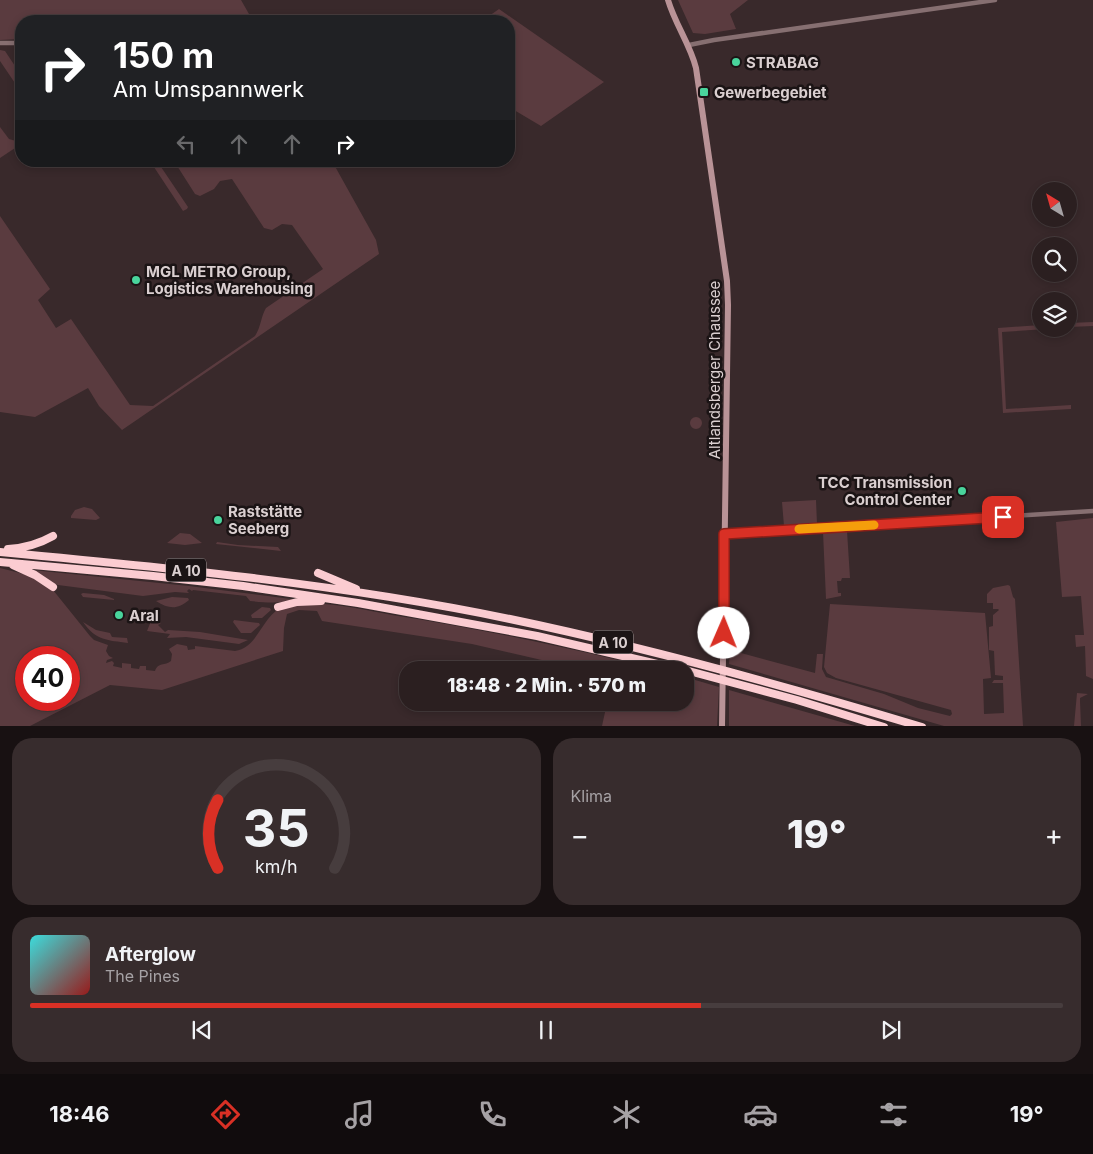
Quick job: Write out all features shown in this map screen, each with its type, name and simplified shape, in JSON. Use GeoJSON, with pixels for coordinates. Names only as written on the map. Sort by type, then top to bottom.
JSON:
{"type":"FeatureCollection","features":[{"type":"Feature","properties":{"kind":"highway"},"geometry":{"type":"LineString","coordinates":[[0,551],[42,543],[53,536]]}},
{"type":"Feature","properties":{"kind":"highway","name":"A 10"},"geometry":{"type":"LineString","coordinates":[[0,551],[243,576],[372,595],[509,619],[731,671],[922,726]]}},
{"type":"Feature","properties":{"kind":"highway"},"geometry":{"type":"LineString","coordinates":[[3,562],[35,575],[53,587]]}},
{"type":"Feature","properties":{"kind":"highway","name":"A 10"},"geometry":{"type":"LineString","coordinates":[[3,562],[162,577],[343,600],[537,636],[645,661]]}},
{"type":"Feature","properties":{"kind":"highway"},"geometry":{"type":"LineString","coordinates":[[318,573],[372,595]]}},
{"type":"Feature","properties":{"kind":"highway"},"geometry":{"type":"LineString","coordinates":[[278,607],[304,601],[343,600]]}},
{"type":"Feature","properties":{"kind":"highway","name":"A 10"},"geometry":{"type":"LineString","coordinates":[[694,672],[884,726]]}},
{"type":"Feature","properties":{"kind":"street","name":"Altlandsberger Chaussee"},"geometry":{"type":"LineString","coordinates":[[668,0],[672,13],[694,58],[727,281],[722,726]]}},
{"type":"Feature","properties":{"kind":"street"},"geometry":{"type":"LineString","coordinates":[[689,45],[724,38],[995,0]]}},
{"type":"Feature","properties":{"kind":"street"},"geometry":{"type":"LineString","coordinates":[[0,44],[15,43]]}},
{"type":"Feature","properties":{"kind":"street"},"geometry":{"type":"LineString","coordinates":[[724,534],[1093,512]]}},
{"type":"Feature","properties":{"kind":"shaded area"},"geometry":{"type":"Polygon","coordinates":[[[0,0],[241,0],[250,15],[15,15],[15,39],[0,40],[0,0]]]}},
{"type":"Feature","properties":{"kind":"shaded area"},"geometry":{"type":"Polygon","coordinates":[[[678,0],[748,0],[730,14],[736,29],[705,34],[693,33],[678,0]]]}},
{"type":"Feature","properties":{"kind":"shaded area"},"geometry":{"type":"Polygon","coordinates":[[[499,9],[508,15],[490,15],[499,9]]]}},
{"type":"Feature","properties":{"kind":"shaded area"},"geometry":{"type":"Polygon","coordinates":[[[515,20],[604,82],[541,126],[515,111],[515,20]]]}},
{"type":"Feature","properties":{"kind":"shaded area"},"geometry":{"type":"Polygon","coordinates":[[[0,50],[5,51],[15,66],[15,83],[0,61],[0,50]]]}},
{"type":"Feature","properties":{"kind":"shaded area"},"geometry":{"type":"Polygon","coordinates":[[[0,127],[9,139],[15,141],[15,148],[0,158],[0,127]]]}},
{"type":"Feature","properties":{"kind":"shaded area"},"geometry":{"type":"Polygon","coordinates":[[[154,167],[161,167],[188,207],[183,211],[154,167]]]}},
{"type":"Feature","properties":{"kind":"shaded area"},"geometry":{"type":"Polygon","coordinates":[[[178,167],[335,167],[376,240],[379,254],[122,430],[99,406],[88,388],[35,417],[0,412],[0,216],[50,289],[38,300],[56,328],[71,319],[130,405],[153,406],[255,336],[266,308],[323,269],[292,225],[282,224],[272,230],[264,228],[232,179],[220,181],[214,189],[200,196],[195,194],[178,167]]]}},
{"type":"Feature","properties":{"kind":"shaded area"},"geometry":{"type":"Polygon","coordinates":[[[1093,322],[1093,326],[1077,327],[1077,323],[1093,322]]]}},
{"type":"Feature","properties":{"kind":"shaded area"},"geometry":{"type":"Polygon","coordinates":[[[1032,326],[1032,330],[1002,332],[1006,409],[1071,405],[1071,409],[1003,413],[998,328],[1032,326]]]}},
{"type":"Feature","properties":{"kind":"shaded area"},"geometry":{"type":"Polygon","coordinates":[[[696,417],[702,423],[696,429],[690,423],[696,417]]]}},
{"type":"Feature","properties":{"kind":"shaded area"},"geometry":{"type":"Polygon","coordinates":[[[816,500],[817,524],[784,526],[782,502],[816,500]]]}},
{"type":"Feature","properties":{"kind":"shaded area"},"geometry":{"type":"Polygon","coordinates":[[[84,507],[92,509],[100,518],[96,520],[71,518],[75,510],[84,507]]]}},
{"type":"Feature","properties":{"kind":"shaded area"},"geometry":{"type":"Polygon","coordinates":[[[1093,518],[1093,679],[1086,676],[1085,646],[1076,647],[1075,635],[1084,635],[1081,596],[1062,597],[1056,522],[1093,518]]]}},
{"type":"Feature","properties":{"kind":"shaded area"},"geometry":{"type":"Polygon","coordinates":[[[847,531],[850,578],[842,578],[841,581],[837,581],[838,593],[841,593],[841,596],[826,599],[823,532],[847,531]]]}},
{"type":"Feature","properties":{"kind":"shaded area"},"geometry":{"type":"Polygon","coordinates":[[[180,533],[190,534],[202,543],[185,545],[167,543],[180,533]]]}},
{"type":"Feature","properties":{"kind":"shaded area"},"geometry":{"type":"Polygon","coordinates":[[[217,542],[278,547],[281,551],[216,544],[217,542]]]}},
{"type":"Feature","properties":{"kind":"shaded area"},"geometry":{"type":"Polygon","coordinates":[[[0,568],[28,575],[53,590],[94,640],[108,645],[106,651],[113,658],[107,660],[106,663],[112,661],[114,663],[113,666],[122,668],[122,663],[131,664],[131,668],[139,669],[140,666],[146,666],[146,670],[155,671],[158,666],[171,661],[172,654],[169,649],[177,644],[187,646],[188,650],[195,649],[195,646],[235,651],[250,643],[279,609],[300,604],[326,604],[353,608],[493,633],[620,661],[546,661],[472,644],[322,621],[317,611],[299,610],[287,614],[283,651],[162,690],[110,685],[80,700],[80,646],[15,646],[15,711],[59,711],[30,726],[0,726],[0,568]]]}},
{"type":"Feature","properties":{"kind":"shaded area"},"geometry":{"type":"Polygon","coordinates":[[[32,570],[189,586],[299,600],[287,602],[250,601],[246,596],[192,591],[189,589],[187,591],[189,593],[175,592],[143,596],[53,584],[32,570]]]}},
{"type":"Feature","properties":{"kind":"shaded area"},"geometry":{"type":"Polygon","coordinates":[[[1008,585],[1015,599],[1023,726],[944,726],[729,664],[730,650],[815,673],[817,654],[823,654],[822,669],[826,677],[884,694],[918,708],[950,716],[952,714],[951,710],[836,678],[827,673],[824,667],[830,604],[985,613],[991,678],[983,679],[984,714],[1004,713],[1003,683],[992,683],[994,680],[1003,680],[1003,676],[995,675],[994,651],[989,650],[989,627],[993,626],[993,615],[999,610],[993,609],[993,603],[987,603],[987,594],[993,588],[1008,585]]]}},
{"type":"Feature","properties":{"kind":"shaded area"},"geometry":{"type":"Polygon","coordinates":[[[81,594],[104,595],[114,600],[83,597],[81,594]]]}},
{"type":"Feature","properties":{"kind":"shaded area"},"geometry":{"type":"Polygon","coordinates":[[[172,597],[188,598],[189,600],[177,607],[165,606],[156,601],[172,597]]]}},
{"type":"Feature","properties":{"kind":"shaded area"},"geometry":{"type":"Polygon","coordinates":[[[262,607],[270,608],[271,610],[262,618],[252,618],[251,615],[262,607]]]}},
{"type":"Feature","properties":{"kind":"shaded area"},"geometry":{"type":"Polygon","coordinates":[[[234,620],[259,623],[260,625],[251,633],[241,633],[233,622],[234,620]]]}},
{"type":"Feature","properties":{"kind":"shaded area"},"geometry":{"type":"Polygon","coordinates":[[[151,621],[161,623],[158,625],[165,632],[168,630],[200,632],[248,640],[239,644],[186,637],[167,638],[170,634],[147,631],[151,621]]]}},
{"type":"Feature","properties":{"kind":"shaded area"},"geometry":{"type":"Polygon","coordinates":[[[83,622],[96,630],[110,633],[112,637],[127,638],[128,643],[108,640],[98,636],[83,622]]]}},
{"type":"Feature","properties":{"kind":"shaded area"},"geometry":{"type":"Polygon","coordinates":[[[694,680],[719,687],[717,726],[602,726],[605,711],[694,711],[694,680]]]}},
{"type":"Feature","properties":{"kind":"shaded area"},"geometry":{"type":"Polygon","coordinates":[[[729,690],[855,726],[729,726],[729,690]]]}},
{"type":"Feature","properties":{"kind":"shaded area"},"geometry":{"type":"Polygon","coordinates":[[[1077,693],[1088,694],[1080,698],[1081,726],[1074,726],[1077,693]]]}},
{"type":"Feature","properties":{"kind":"slow traffic"},"geometry":{"type":"LineString","coordinates":[[799,529],[874,525]]}},
{"type":"Feature","properties":{"kind":"place","name":"STRABAG"},"geometry":{"type":"Point","coordinates":[736,62]}},
{"type":"Feature","properties":{"kind":"place","name":"Gewerbegebiet"},"geometry":{"type":"Point","coordinates":[704,92]}},
{"type":"Feature","properties":{"kind":"place","name":"MGL METRO Group, Logistics Warehousing"},"geometry":{"type":"Point","coordinates":[136,280]}},
{"type":"Feature","properties":{"kind":"place","name":"TCC Transmission Control Center"},"geometry":{"type":"Point","coordinates":[962,491]}},
{"type":"Feature","properties":{"kind":"place","name":"Raststätte Seeberg"},"geometry":{"type":"Point","coordinates":[218,520]}},
{"type":"Feature","properties":{"kind":"place","name":"Aral"},"geometry":{"type":"Point","coordinates":[119,615]}},
{"type":"Feature","properties":{"kind":"route"},"geometry":{"type":"LineString","coordinates":[[724,633],[724,534],[1003,517]]}}]}
